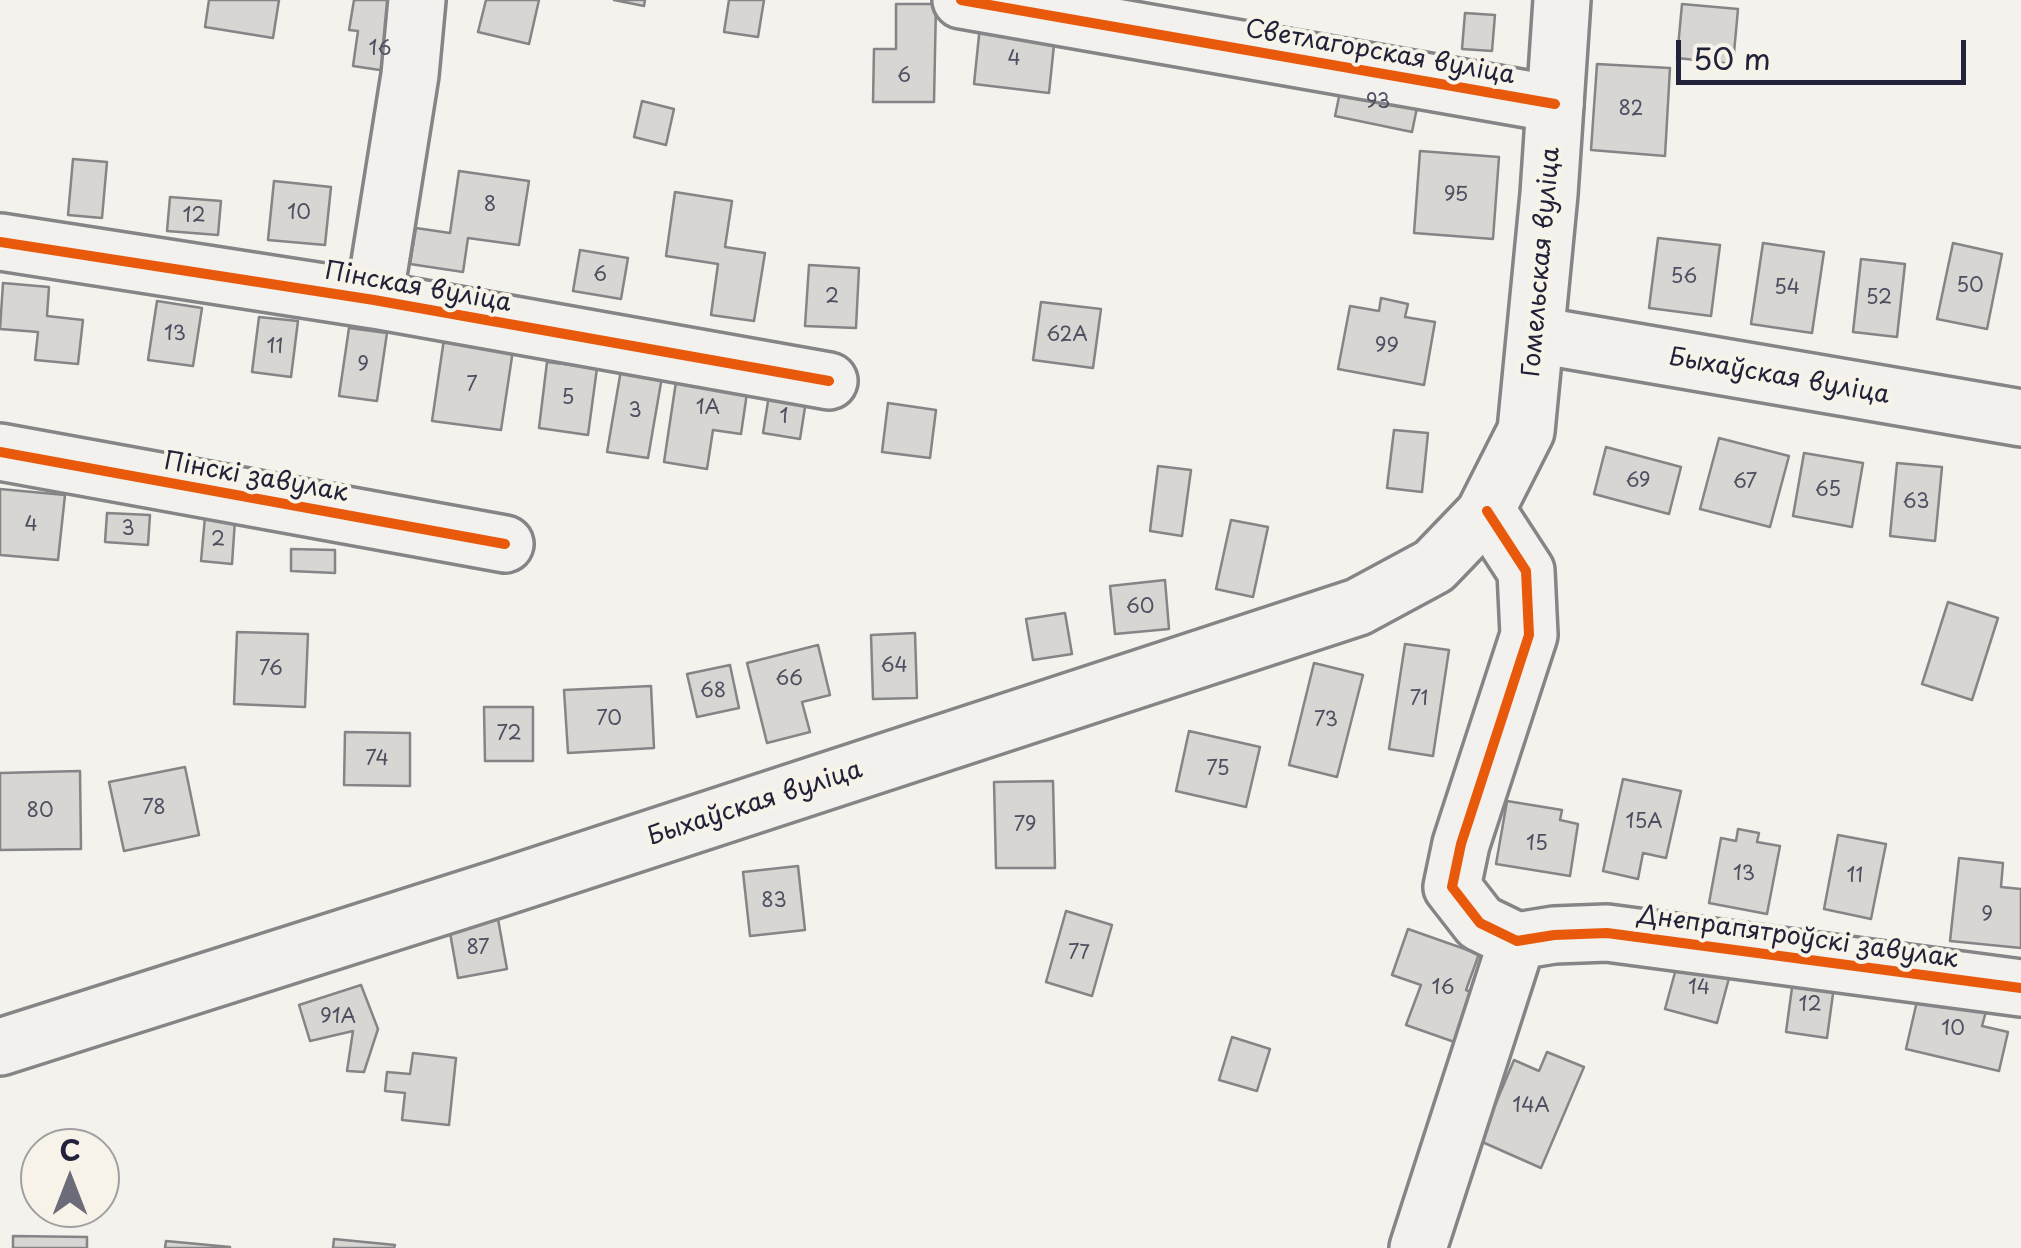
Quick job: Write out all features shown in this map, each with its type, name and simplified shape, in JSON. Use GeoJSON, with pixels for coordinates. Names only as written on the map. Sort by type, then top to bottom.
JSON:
{"type":"FeatureCollection","features":[{"type":"Feature","properties":{"kind":"street"},"geometry":{"type":"LineString","coordinates":[[374,300],[410,75],[417,0]]}},
{"type":"Feature","properties":{"kind":"street","name":"Светлагорская вуліца"},"geometry":{"type":"LineString","coordinates":[[962,0],[1555,104]]}},
{"type":"Feature","properties":{"kind":"street","name":"Гомельская вуліца"},"geometry":{"type":"LineString","coordinates":[[1486,512],[1526,431],[1562,0]]}},
{"type":"Feature","properties":{"kind":"street","name":"Пінская вуліца"},"geometry":{"type":"LineString","coordinates":[[0,242],[374,300],[829,381]]}},
{"type":"Feature","properties":{"kind":"street","name":"Быхаўская вуліца"},"geometry":{"type":"LineString","coordinates":[[1537,335],[2021,418]]}},
{"type":"Feature","properties":{"kind":"street","name":"Пінскі завулак"},"geometry":{"type":"LineString","coordinates":[[0,452],[504,544]]}},
{"type":"Feature","properties":{"kind":"street"},"geometry":{"type":"LineString","coordinates":[[1418,1248],[1517,941],[1480,922],[1452,887],[1461,844],[1529,635],[1526,571],[1486,512]]}},
{"type":"Feature","properties":{"kind":"street","name":"Быхаўская вуліца"},"geometry":{"type":"LineString","coordinates":[[0,1047],[1358,607],[1434,566],[1486,512]]}},
{"type":"Feature","properties":{"kind":"street","name":"Днепрапятроўскі завулак"},"geometry":{"type":"LineString","coordinates":[[1517,941],[1607,933],[2021,988]]}},
{"type":"Feature","properties":{"kind":"building"},"geometry":{"type":"Polygon","coordinates":[[[209,0],[279,0],[273,38],[205,27],[209,0]]]}},
{"type":"Feature","properties":{"kind":"building"},"geometry":{"type":"Polygon","coordinates":[[[354,0],[410,0],[400,73],[353,66],[358,31],[349,30],[354,0]]]}},
{"type":"Feature","properties":{"kind":"building"},"geometry":{"type":"Polygon","coordinates":[[[486,0],[539,0],[529,44],[478,32],[486,0]]]}},
{"type":"Feature","properties":{"kind":"building"},"geometry":{"type":"Polygon","coordinates":[[[614,0],[645,0],[644,6],[614,0]]]}},
{"type":"Feature","properties":{"kind":"building"},"geometry":{"type":"Polygon","coordinates":[[[729,0],[764,0],[758,37],[724,32],[729,0]]]}},
{"type":"Feature","properties":{"kind":"building"},"geometry":{"type":"Polygon","coordinates":[[[896,4],[936,4],[934,102],[873,102],[874,49],[896,49],[896,4]]]}},
{"type":"Feature","properties":{"kind":"building"},"geometry":{"type":"Polygon","coordinates":[[[1682,4],[1738,9],[1733,64],[1677,58],[1682,4]]]}},
{"type":"Feature","properties":{"kind":"building"},"geometry":{"type":"Polygon","coordinates":[[[1465,13],[1495,15],[1492,51],[1462,49],[1465,13]]]}},
{"type":"Feature","properties":{"kind":"building"},"geometry":{"type":"Polygon","coordinates":[[[980,26],[1055,35],[1049,93],[974,84],[980,26]]]}},
{"type":"Feature","properties":{"kind":"building"},"geometry":{"type":"Polygon","coordinates":[[[1597,64],[1670,68],[1665,156],[1591,150],[1597,64]]]}},
{"type":"Feature","properties":{"kind":"building"},"geometry":{"type":"Polygon","coordinates":[[[1344,73],[1421,88],[1412,132],[1335,116],[1344,73]]]}},
{"type":"Feature","properties":{"kind":"building"},"geometry":{"type":"Polygon","coordinates":[[[642,101],[674,109],[666,145],[634,137],[642,101]]]}},
{"type":"Feature","properties":{"kind":"building"},"geometry":{"type":"Polygon","coordinates":[[[1420,151],[1499,157],[1493,239],[1414,233],[1420,151]]]}},
{"type":"Feature","properties":{"kind":"building"},"geometry":{"type":"Polygon","coordinates":[[[73,159],[107,162],[102,218],[68,215],[73,159]]]}},
{"type":"Feature","properties":{"kind":"building"},"geometry":{"type":"Polygon","coordinates":[[[459,171],[529,181],[519,245],[468,238],[463,272],[410,264],[416,228],[450,233],[459,171]]]}},
{"type":"Feature","properties":{"kind":"building"},"geometry":{"type":"Polygon","coordinates":[[[274,181],[331,187],[325,245],[268,240],[274,181]]]}},
{"type":"Feature","properties":{"kind":"building"},"geometry":{"type":"Polygon","coordinates":[[[675,192],[732,201],[725,247],[765,253],[754,321],[711,315],[718,264],[666,256],[675,192]]]}},
{"type":"Feature","properties":{"kind":"building"},"geometry":{"type":"Polygon","coordinates":[[[170,197],[221,201],[218,235],[167,231],[170,197]]]}},
{"type":"Feature","properties":{"kind":"building"},"geometry":{"type":"Polygon","coordinates":[[[1658,238],[1720,245],[1711,316],[1649,308],[1658,238]]]}},
{"type":"Feature","properties":{"kind":"building"},"geometry":{"type":"Polygon","coordinates":[[[1763,243],[1824,252],[1812,333],[1751,324],[1763,243]]]}},
{"type":"Feature","properties":{"kind":"building"},"geometry":{"type":"Polygon","coordinates":[[[1953,243],[2002,254],[1987,329],[1937,319],[1953,243]]]}},
{"type":"Feature","properties":{"kind":"building"},"geometry":{"type":"Polygon","coordinates":[[[580,250],[628,258],[621,299],[573,291],[580,250]]]}},
{"type":"Feature","properties":{"kind":"building"},"geometry":{"type":"Polygon","coordinates":[[[1861,259],[1905,264],[1897,337],[1853,332],[1861,259]]]}},
{"type":"Feature","properties":{"kind":"building"},"geometry":{"type":"Polygon","coordinates":[[[809,265],[859,268],[856,328],[805,326],[809,265]]]}},
{"type":"Feature","properties":{"kind":"building"},"geometry":{"type":"Polygon","coordinates":[[[3,283],[49,287],[47,316],[83,320],[78,364],[35,360],[38,332],[0,329],[3,283]]]}},
{"type":"Feature","properties":{"kind":"building"},"geometry":{"type":"Polygon","coordinates":[[[1381,298],[1408,304],[1405,317],[1435,322],[1424,385],[1338,369],[1350,306],[1379,311],[1381,298]]]}},
{"type":"Feature","properties":{"kind":"building"},"geometry":{"type":"Polygon","coordinates":[[[157,301],[202,308],[193,366],[148,360],[157,301]]]}},
{"type":"Feature","properties":{"kind":"building"},"geometry":{"type":"Polygon","coordinates":[[[1041,302],[1101,309],[1093,368],[1033,360],[1041,302]]]}},
{"type":"Feature","properties":{"kind":"building"},"geometry":{"type":"Polygon","coordinates":[[[259,317],[298,321],[291,377],[252,372],[259,317]]]}},
{"type":"Feature","properties":{"kind":"building"},"geometry":{"type":"Polygon","coordinates":[[[349,328],[387,333],[377,401],[339,396],[349,328]]]}},
{"type":"Feature","properties":{"kind":"building"},"geometry":{"type":"Polygon","coordinates":[[[444,339],[513,350],[501,430],[432,421],[444,339]]]}},
{"type":"Feature","properties":{"kind":"building"},"geometry":{"type":"Polygon","coordinates":[[[547,362],[597,368],[588,435],[539,428],[547,362]]]}},
{"type":"Feature","properties":{"kind":"building"},"geometry":{"type":"Polygon","coordinates":[[[622,364],[663,371],[648,458],[607,452],[622,364]]]}},
{"type":"Feature","properties":{"kind":"building"},"geometry":{"type":"Polygon","coordinates":[[[677,375],[748,386],[741,434],[713,430],[707,469],[664,462],[677,375]]]}},
{"type":"Feature","properties":{"kind":"building"},"geometry":{"type":"Polygon","coordinates":[[[769,395],[806,401],[800,439],[763,433],[769,395]]]}},
{"type":"Feature","properties":{"kind":"building"},"geometry":{"type":"Polygon","coordinates":[[[888,403],[936,410],[930,458],[882,452],[888,403]]]}},
{"type":"Feature","properties":{"kind":"building"},"geometry":{"type":"Polygon","coordinates":[[[1394,430],[1428,433],[1422,492],[1387,488],[1394,430]]]}},
{"type":"Feature","properties":{"kind":"building"},"geometry":{"type":"Polygon","coordinates":[[[1719,438],[1789,456],[1770,527],[1700,509],[1719,438]]]}},
{"type":"Feature","properties":{"kind":"building"},"geometry":{"type":"Polygon","coordinates":[[[1606,447],[1681,467],[1669,514],[1594,494],[1606,447]]]}},
{"type":"Feature","properties":{"kind":"building"},"geometry":{"type":"Polygon","coordinates":[[[1804,453],[1863,463],[1852,527],[1793,516],[1804,453]]]}},
{"type":"Feature","properties":{"kind":"building"},"geometry":{"type":"Polygon","coordinates":[[[1897,463],[1942,467],[1935,541],[1890,536],[1897,463]]]}},
{"type":"Feature","properties":{"kind":"building"},"geometry":{"type":"Polygon","coordinates":[[[1158,466],[1191,470],[1182,536],[1150,531],[1158,466]]]}},
{"type":"Feature","properties":{"kind":"building"},"geometry":{"type":"Polygon","coordinates":[[[0,489],[65,495],[58,560],[0,555],[0,489]]]}},
{"type":"Feature","properties":{"kind":"building"},"geometry":{"type":"Polygon","coordinates":[[[107,513],[150,515],[148,545],[105,542],[107,513]]]}},
{"type":"Feature","properties":{"kind":"building"},"geometry":{"type":"Polygon","coordinates":[[[205,517],[235,520],[232,564],[201,561],[205,517]]]}},
{"type":"Feature","properties":{"kind":"building"},"geometry":{"type":"Polygon","coordinates":[[[1231,520],[1268,527],[1253,597],[1216,589],[1231,520]]]}},
{"type":"Feature","properties":{"kind":"building"},"geometry":{"type":"Polygon","coordinates":[[[291,549],[335,550],[335,573],[291,571],[291,549]]]}},
{"type":"Feature","properties":{"kind":"building"},"geometry":{"type":"Polygon","coordinates":[[[1165,580],[1169,629],[1115,634],[1110,586],[1165,580]]]}},
{"type":"Feature","properties":{"kind":"building"},"geometry":{"type":"Polygon","coordinates":[[[1948,602],[1998,618],[1972,700],[1922,684],[1948,602]]]}},
{"type":"Feature","properties":{"kind":"building"},"geometry":{"type":"Polygon","coordinates":[[[1065,613],[1072,654],[1033,660],[1026,619],[1065,613]]]}},
{"type":"Feature","properties":{"kind":"building"},"geometry":{"type":"Polygon","coordinates":[[[237,632],[308,634],[305,707],[234,704],[237,632]]]}},
{"type":"Feature","properties":{"kind":"building"},"geometry":{"type":"Polygon","coordinates":[[[915,633],[917,698],[873,699],[871,635],[915,633]]]}},
{"type":"Feature","properties":{"kind":"building"},"geometry":{"type":"Polygon","coordinates":[[[1405,644],[1449,650],[1433,756],[1389,749],[1405,644]]]}},
{"type":"Feature","properties":{"kind":"building"},"geometry":{"type":"Polygon","coordinates":[[[818,645],[830,695],[802,702],[810,732],[767,743],[747,663],[818,645]]]}},
{"type":"Feature","properties":{"kind":"building"},"geometry":{"type":"Polygon","coordinates":[[[1314,663],[1363,675],[1337,777],[1289,765],[1314,663]]]}},
{"type":"Feature","properties":{"kind":"building"},"geometry":{"type":"Polygon","coordinates":[[[730,665],[739,708],[697,717],[687,674],[730,665]]]}},
{"type":"Feature","properties":{"kind":"building"},"geometry":{"type":"Polygon","coordinates":[[[651,686],[654,748],[568,753],[564,690],[651,686]]]}},
{"type":"Feature","properties":{"kind":"building"},"geometry":{"type":"Polygon","coordinates":[[[484,707],[533,707],[533,761],[485,761],[484,707]]]}},
{"type":"Feature","properties":{"kind":"building"},"geometry":{"type":"Polygon","coordinates":[[[1189,731],[1260,747],[1246,807],[1176,791],[1189,731]]]}},
{"type":"Feature","properties":{"kind":"building"},"geometry":{"type":"Polygon","coordinates":[[[345,732],[410,733],[410,786],[344,785],[345,732]]]}},
{"type":"Feature","properties":{"kind":"building"},"geometry":{"type":"Polygon","coordinates":[[[185,767],[199,835],[124,851],[109,782],[185,767]]]}},
{"type":"Feature","properties":{"kind":"building"},"geometry":{"type":"Polygon","coordinates":[[[80,771],[81,849],[0,850],[0,773],[80,771]]]}},
{"type":"Feature","properties":{"kind":"building"},"geometry":{"type":"Polygon","coordinates":[[[1623,779],[1681,791],[1666,858],[1643,853],[1638,879],[1603,871],[1623,779]]]}},
{"type":"Feature","properties":{"kind":"building"},"geometry":{"type":"Polygon","coordinates":[[[1053,781],[1055,868],[996,868],[994,782],[1053,781]]]}},
{"type":"Feature","properties":{"kind":"building"},"geometry":{"type":"Polygon","coordinates":[[[1507,801],[1562,810],[1560,820],[1578,824],[1570,876],[1496,864],[1507,801]]]}},
{"type":"Feature","properties":{"kind":"building"},"geometry":{"type":"Polygon","coordinates":[[[1738,829],[1759,833],[1757,842],[1780,846],[1767,914],[1709,903],[1721,838],[1736,841],[1738,829]]]}},
{"type":"Feature","properties":{"kind":"building"},"geometry":{"type":"Polygon","coordinates":[[[1838,835],[1886,844],[1871,919],[1824,909],[1838,835]]]}},
{"type":"Feature","properties":{"kind":"building"},"geometry":{"type":"Polygon","coordinates":[[[1959,858],[2003,863],[2001,887],[2021,889],[2021,948],[1950,941],[1959,858]]]}},
{"type":"Feature","properties":{"kind":"building"},"geometry":{"type":"Polygon","coordinates":[[[798,866],[805,930],[750,936],[743,872],[798,866]]]}},
{"type":"Feature","properties":{"kind":"building"},"geometry":{"type":"Polygon","coordinates":[[[1066,911],[1112,925],[1092,996],[1046,982],[1066,911]]]}},
{"type":"Feature","properties":{"kind":"building"},"geometry":{"type":"Polygon","coordinates":[[[498,919],[507,969],[458,978],[449,927],[498,919]]]}},
{"type":"Feature","properties":{"kind":"building"},"geometry":{"type":"Polygon","coordinates":[[[1408,929],[1479,954],[1466,990],[1481,996],[1463,1045],[1406,1025],[1421,985],[1392,975],[1408,929]]]}},
{"type":"Feature","properties":{"kind":"building"},"geometry":{"type":"Polygon","coordinates":[[[1680,954],[1732,967],[1717,1023],[1665,1009],[1680,954]]]}},
{"type":"Feature","properties":{"kind":"building"},"geometry":{"type":"Polygon","coordinates":[[[1794,973],[1835,979],[1827,1038],[1786,1032],[1794,973]]]}},
{"type":"Feature","properties":{"kind":"building"},"geometry":{"type":"Polygon","coordinates":[[[361,985],[378,1029],[364,1072],[347,1071],[353,1031],[310,1041],[299,1005],[361,985]]]}},
{"type":"Feature","properties":{"kind":"building"},"geometry":{"type":"Polygon","coordinates":[[[1920,988],[1988,1004],[1982,1026],[2008,1032],[1999,1071],[1906,1049],[1920,988]]]}},
{"type":"Feature","properties":{"kind":"building"},"geometry":{"type":"Polygon","coordinates":[[[1232,1037],[1270,1049],[1257,1091],[1219,1080],[1232,1037]]]}},
{"type":"Feature","properties":{"kind":"building"},"geometry":{"type":"Polygon","coordinates":[[[1547,1052],[1584,1067],[1541,1168],[1480,1141],[1514,1060],[1539,1071],[1547,1052]]]}},
{"type":"Feature","properties":{"kind":"building"},"geometry":{"type":"Polygon","coordinates":[[[413,1053],[456,1058],[449,1125],[402,1120],[405,1093],[385,1091],[387,1072],[410,1074],[413,1053]]]}},
{"type":"Feature","properties":{"kind":"building"},"geometry":{"type":"Polygon","coordinates":[[[13,1236],[87,1237],[87,1248],[13,1248],[13,1236]]]}},
{"type":"Feature","properties":{"kind":"building"},"geometry":{"type":"Polygon","coordinates":[[[334,1239],[395,1245],[333,1248],[334,1239]]]}},
{"type":"Feature","properties":{"kind":"building"},"geometry":{"type":"Polygon","coordinates":[[[166,1241],[230,1247],[230,1248],[165,1248],[166,1241]]]}},
{"type":"Feature","properties":{"kind":"cycle path"},"geometry":{"type":"LineString","coordinates":[[961,0],[1555,104]]}},
{"type":"Feature","properties":{"kind":"cycle path"},"geometry":{"type":"LineString","coordinates":[[0,242],[374,300],[829,381]]}},
{"type":"Feature","properties":{"kind":"cycle path"},"geometry":{"type":"LineString","coordinates":[[0,452],[505,544]]}},
{"type":"Feature","properties":{"kind":"cycle path"},"geometry":{"type":"LineString","coordinates":[[1487,511],[1526,571],[1529,635],[1461,844],[1452,887],[1480,923],[1517,941],[1607,933],[2021,988]]}}]}
